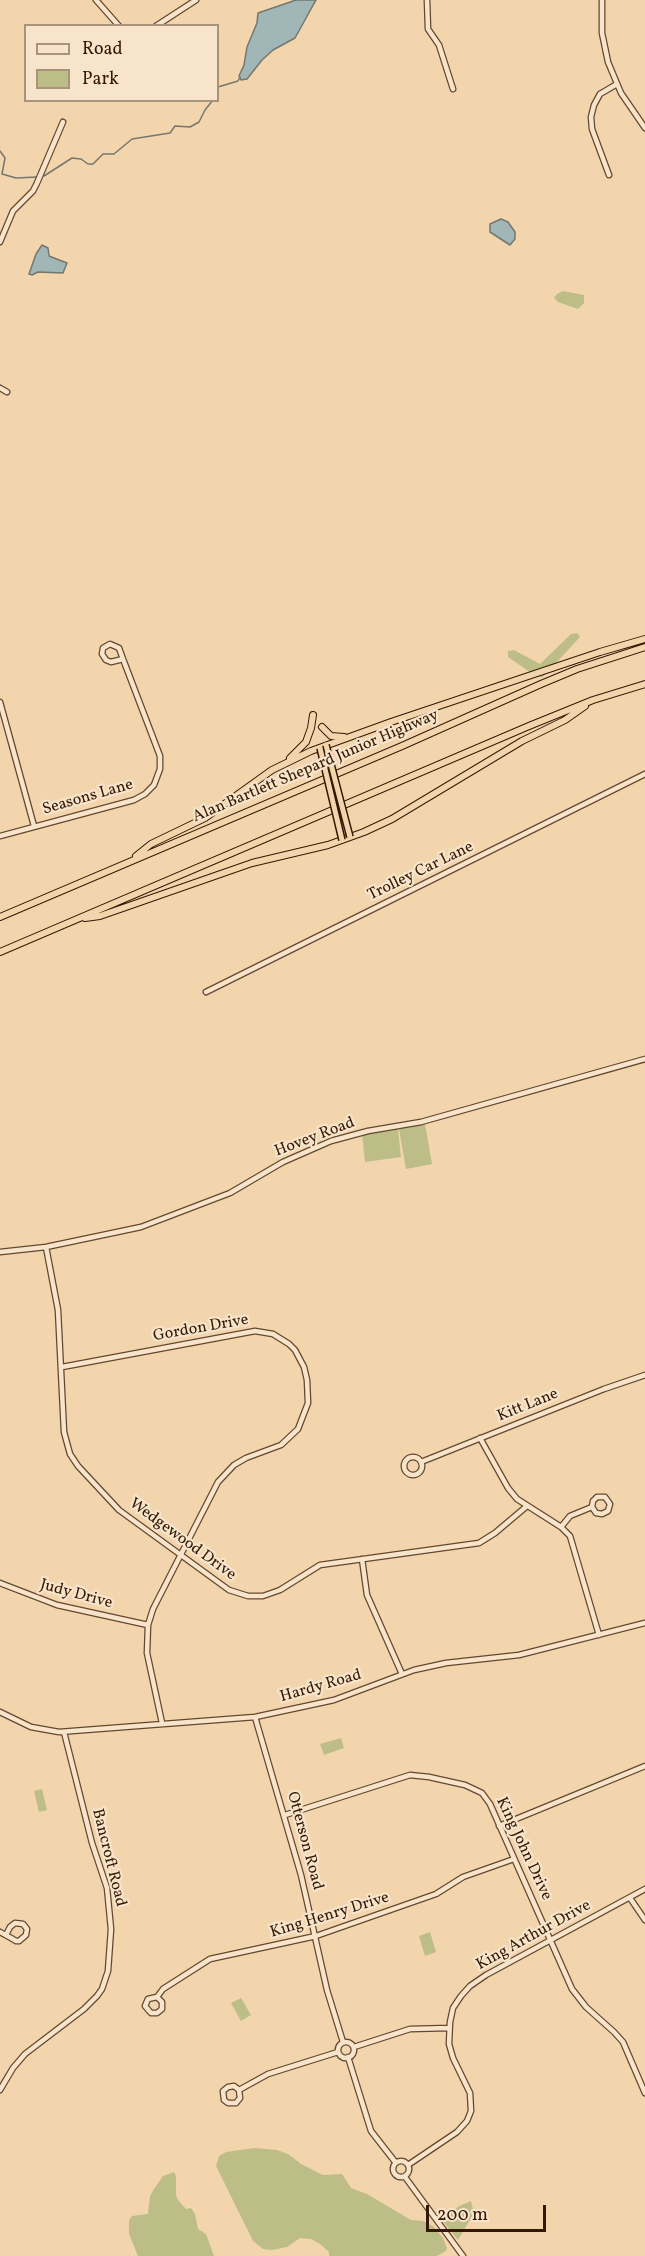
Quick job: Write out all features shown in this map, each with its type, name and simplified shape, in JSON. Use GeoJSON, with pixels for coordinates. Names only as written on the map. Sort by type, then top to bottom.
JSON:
{"type":"FeatureCollection","features":[{"type":"Feature","properties":{"kind":"highway"},"geometry":{"type":"LineString","coordinates":[[281,765],[351,736],[645,639]]}},
{"type":"Feature","properties":{"kind":"highway","name":"Alan Bartlett Shepard Junior Highway"},"geometry":{"type":"LineString","coordinates":[[0,917],[402,746],[541,684],[645,647]]}},
{"type":"Feature","properties":{"kind":"highway"},"geometry":{"type":"LineString","coordinates":[[0,952],[592,700],[645,684]]}},
{"type":"Feature","properties":{"kind":"highway"},"geometry":{"type":"LineString","coordinates":[[78,919],[96,917],[252,863],[328,845],[350,837],[392,819],[522,741],[566,720],[592,700]]}},
{"type":"Feature","properties":{"kind":"highway"},"geometry":{"type":"LineString","coordinates":[[129,862],[151,844],[205,818],[281,765],[303,746],[311,728],[313,715]]}},
{"type":"Feature","properties":{"kind":"highway"},"geometry":{"type":"LineString","coordinates":[[322,728],[331,735],[351,736]]}},
{"type":"Feature","properties":{"kind":"main road"},"geometry":{"type":"LineString","coordinates":[[323,747],[350,837]]}},
{"type":"Feature","properties":{"kind":"main road"},"geometry":{"type":"LineString","coordinates":[[323,747],[342,840]]}},
{"type":"Feature","properties":{"kind":"street"},"geometry":{"type":"LineString","coordinates":[[96,0],[117,24]]}},
{"type":"Feature","properties":{"kind":"street"},"geometry":{"type":"LineString","coordinates":[[159,24],[196,0]]}},
{"type":"Feature","properties":{"kind":"street"},"geometry":{"type":"LineString","coordinates":[[427,0],[428,29],[439,45],[453,89]]}},
{"type":"Feature","properties":{"kind":"street"},"geometry":{"type":"LineString","coordinates":[[602,0],[604,48],[617,84],[645,128]]}},
{"type":"Feature","properties":{"kind":"street"},"geometry":{"type":"LineString","coordinates":[[609,175],[592,129],[591,117],[597,99],[604,91],[617,84]]}},
{"type":"Feature","properties":{"kind":"street"},"geometry":{"type":"LineString","coordinates":[[0,242],[13,212],[33,191],[63,122]]}},
{"type":"Feature","properties":{"kind":"street"},"geometry":{"type":"LineString","coordinates":[[0,388],[7,392]]}},
{"type":"Feature","properties":{"kind":"street"},"geometry":{"type":"LineString","coordinates":[[109,644],[116,645],[123,659],[108,661],[102,656],[103,648],[109,644]]}},
{"type":"Feature","properties":{"kind":"street","name":"Seasons Lane"},"geometry":{"type":"LineString","coordinates":[[0,836],[138,798],[148,792],[156,782],[160,769],[160,756],[123,659]]}},
{"type":"Feature","properties":{"kind":"street"},"geometry":{"type":"LineString","coordinates":[[0,702],[2,718],[34,826]]}},
{"type":"Feature","properties":{"kind":"street","name":"Trolley Car Lane"},"geometry":{"type":"LineString","coordinates":[[206,992],[645,774]]}},
{"type":"Feature","properties":{"kind":"street","name":"Hovey Road"},"geometry":{"type":"LineString","coordinates":[[0,1252],[46,1247],[121,1233],[165,1219],[230,1193],[283,1162],[337,1139],[420,1122],[645,1059]]}},
{"type":"Feature","properties":{"kind":"street","name":"Wedgewood Drive"},"geometry":{"type":"LineString","coordinates":[[46,1247],[58,1310],[64,1432],[74,1460],[119,1510],[229,1590],[255,1597],[272,1594],[320,1565],[479,1543],[495,1533],[527,1506]]}},
{"type":"Feature","properties":{"kind":"street","name":"Gordon Drive"},"geometry":{"type":"LineString","coordinates":[[62,1367],[255,1331],[273,1334],[295,1350],[306,1376],[308,1394],[306,1412],[298,1429],[281,1445],[242,1460],[227,1471],[214,1490],[156,1604],[148,1625],[147,1653],[162,1723]]}},
{"type":"Feature","properties":{"kind":"street","name":"Kitt Lane"},"geometry":{"type":"LineString","coordinates":[[421,1462],[645,1375]]}},
{"type":"Feature","properties":{"kind":"street"},"geometry":{"type":"LineString","coordinates":[[480,1438],[508,1488],[527,1506],[561,1527],[572,1541],[599,1635]]}},
{"type":"Feature","properties":{"kind":"street","name":"Kitt Lane"},"geometry":{"type":"LineString","coordinates":[[414,1456],[421,1462],[422,1468],[416,1474],[405,1471],[404,1465],[408,1457],[414,1456]]}},
{"type":"Feature","properties":{"kind":"street"},"geometry":{"type":"LineString","coordinates":[[600,1496],[607,1498],[610,1502],[609,1509],[602,1514],[596,1513],[592,1507],[594,1500],[600,1496]]}},
{"type":"Feature","properties":{"kind":"street"},"geometry":{"type":"LineString","coordinates":[[561,1527],[570,1516],[592,1507]]}},
{"type":"Feature","properties":{"kind":"street"},"geometry":{"type":"LineString","coordinates":[[362,1559],[367,1595],[402,1674]]}},
{"type":"Feature","properties":{"kind":"street","name":"Judy Drive"},"geometry":{"type":"LineString","coordinates":[[0,1583],[57,1605],[148,1625]]}},
{"type":"Feature","properties":{"kind":"street","name":"Hardy Road"},"geometry":{"type":"LineString","coordinates":[[0,1712],[31,1728],[64,1732],[255,1717],[334,1700],[402,1674],[446,1663],[510,1657],[645,1623]]}},
{"type":"Feature","properties":{"kind":"street","name":"Otterson Road"},"geometry":{"type":"LineString","coordinates":[[255,1717],[285,1815],[330,2000],[343,2042]]}},
{"type":"Feature","properties":{"kind":"street","name":"Bancroft Road"},"geometry":{"type":"LineString","coordinates":[[0,2090],[13,2068],[26,2054],[78,2014],[97,1996],[108,1971],[111,1929],[106,1888],[64,1732]]}},
{"type":"Feature","properties":{"kind":"street"},"geometry":{"type":"LineString","coordinates":[[499,1826],[645,1766]]}},
{"type":"Feature","properties":{"kind":"street","name":"King John Drive"},"geometry":{"type":"LineString","coordinates":[[285,1815],[396,1778],[419,1776],[474,1788],[485,1796],[575,1995],[623,2043],[645,2093]]}},
{"type":"Feature","properties":{"kind":"street","name":"King Henry Drive"},"geometry":{"type":"LineString","coordinates":[[157,1997],[163,1989],[210,1959],[316,1936],[436,1894],[463,1877],[514,1859]]}},
{"type":"Feature","properties":{"kind":"street","name":"King Arthur Drive"},"geometry":{"type":"LineString","coordinates":[[408,2165],[457,2132],[471,2111],[470,2093],[451,2054],[449,2028],[453,2008],[470,1986],[645,1889]]}},
{"type":"Feature","properties":{"kind":"street"},"geometry":{"type":"LineString","coordinates":[[630,1898],[645,1920]]}},
{"type":"Feature","properties":{"kind":"street"},"geometry":{"type":"LineString","coordinates":[[0,1932],[6,1935],[19,1941],[26,1935],[27,1929],[23,1924],[15,1923],[6,1935]]}},
{"type":"Feature","properties":{"kind":"street"},"geometry":{"type":"LineString","coordinates":[[354,2047],[410,2029],[449,2028]]}},
{"type":"Feature","properties":{"kind":"street"},"geometry":{"type":"LineString","coordinates":[[343,2042],[350,2043],[354,2047],[353,2054],[348,2058],[342,2057],[338,2052],[343,2042]]}},
{"type":"Feature","properties":{"kind":"street"},"geometry":{"type":"LineString","coordinates":[[239,2090],[268,2074],[338,2052]]}},
{"type":"Feature","properties":{"kind":"street"},"geometry":{"type":"LineString","coordinates":[[348,2058],[370,2131],[396,2163]]}},
{"type":"Feature","properties":{"kind":"street"},"geometry":{"type":"LineString","coordinates":[[405,2177],[409,2172],[408,2165],[402,2161],[396,2163],[393,2170],[395,2175],[405,2177],[463,2256]]}},
{"type":"Feature","properties":{"kind":"green space"},"geometry":{"type":"Polygon","coordinates":[[[563,291],[584,295],[584,303],[578,309],[558,302],[554,298],[563,291]]]}},
{"type":"Feature","properties":{"kind":"green space"},"geometry":{"type":"Polygon","coordinates":[[[577,633],[580,637],[543,677],[537,677],[508,657],[508,651],[514,650],[540,664],[571,634],[577,633]]]}},
{"type":"Feature","properties":{"kind":"green space"},"geometry":{"type":"Polygon","coordinates":[[[425,1124],[432,1164],[406,1169],[399,1129],[425,1124]]]}},
{"type":"Feature","properties":{"kind":"green space"},"geometry":{"type":"Polygon","coordinates":[[[398,1129],[401,1157],[365,1162],[362,1134],[398,1129]]]}},
{"type":"Feature","properties":{"kind":"green space"},"geometry":{"type":"Polygon","coordinates":[[[341,1738],[344,1748],[324,1755],[320,1744],[341,1738]]]}},
{"type":"Feature","properties":{"kind":"green space"},"geometry":{"type":"Polygon","coordinates":[[[42,1789],[47,1810],[39,1812],[34,1791],[42,1789]]]}},
{"type":"Feature","properties":{"kind":"green space"},"geometry":{"type":"Polygon","coordinates":[[[430,1932],[436,1952],[425,1956],[419,1936],[430,1932]]]}},
{"type":"Feature","properties":{"kind":"green space"},"geometry":{"type":"Polygon","coordinates":[[[241,1998],[251,2015],[241,2021],[231,2003],[241,1998]]]}},
{"type":"Feature","properties":{"kind":"green space"},"geometry":{"type":"Polygon","coordinates":[[[254,2148],[277,2150],[288,2154],[301,2164],[323,2175],[342,2174],[351,2188],[367,2194],[411,2220],[423,2221],[433,2226],[443,2238],[446,2251],[437,2256],[329,2256],[329,2252],[320,2244],[311,2239],[300,2238],[287,2247],[263,2249],[253,2241],[216,2166],[219,2156],[226,2152],[254,2148]]]}},
{"type":"Feature","properties":{"kind":"green space"},"geometry":{"type":"Polygon","coordinates":[[[174,2172],[178,2200],[186,2209],[191,2208],[195,2214],[198,2229],[206,2234],[214,2256],[138,2256],[129,2234],[129,2220],[132,2216],[148,2214],[150,2196],[154,2189],[163,2176],[174,2172]]]}},
{"type":"Feature","properties":{"kind":"green space"},"geometry":{"type":"Polygon","coordinates":[[[471,2201],[474,2213],[458,2240],[442,2220],[459,2206],[471,2201]]]}},
{"type":"Feature","properties":{"kind":"shaded area"},"geometry":{"type":"Polygon","coordinates":[[[296,0],[316,0],[295,38],[273,50],[247,79],[241,80],[239,76],[257,23],[258,13],[296,0]]]}},
{"type":"Feature","properties":{"kind":"shaded area"},"geometry":{"type":"Polygon","coordinates":[[[501,219],[508,222],[515,232],[515,239],[510,245],[490,232],[490,224],[501,219]]]}},
{"type":"Feature","properties":{"kind":"shaded area"},"geometry":{"type":"Polygon","coordinates":[[[42,245],[48,248],[49,256],[67,263],[63,273],[29,274],[42,245]]]}},
{"type":"Feature","properties":{"kind":"waterway"},"geometry":{"type":"LineString","coordinates":[[219,87],[238,81],[240,77]]}},
{"type":"Feature","properties":{"kind":"waterway"},"geometry":{"type":"LineString","coordinates":[[44,176],[72,158],[93,164],[103,154],[114,154],[132,139],[170,133],[175,126],[190,127],[199,122],[211,102]]}},
{"type":"Feature","properties":{"kind":"waterway"},"geometry":{"type":"LineString","coordinates":[[0,151],[5,158],[2,174],[16,178],[37,177]]}}]}
